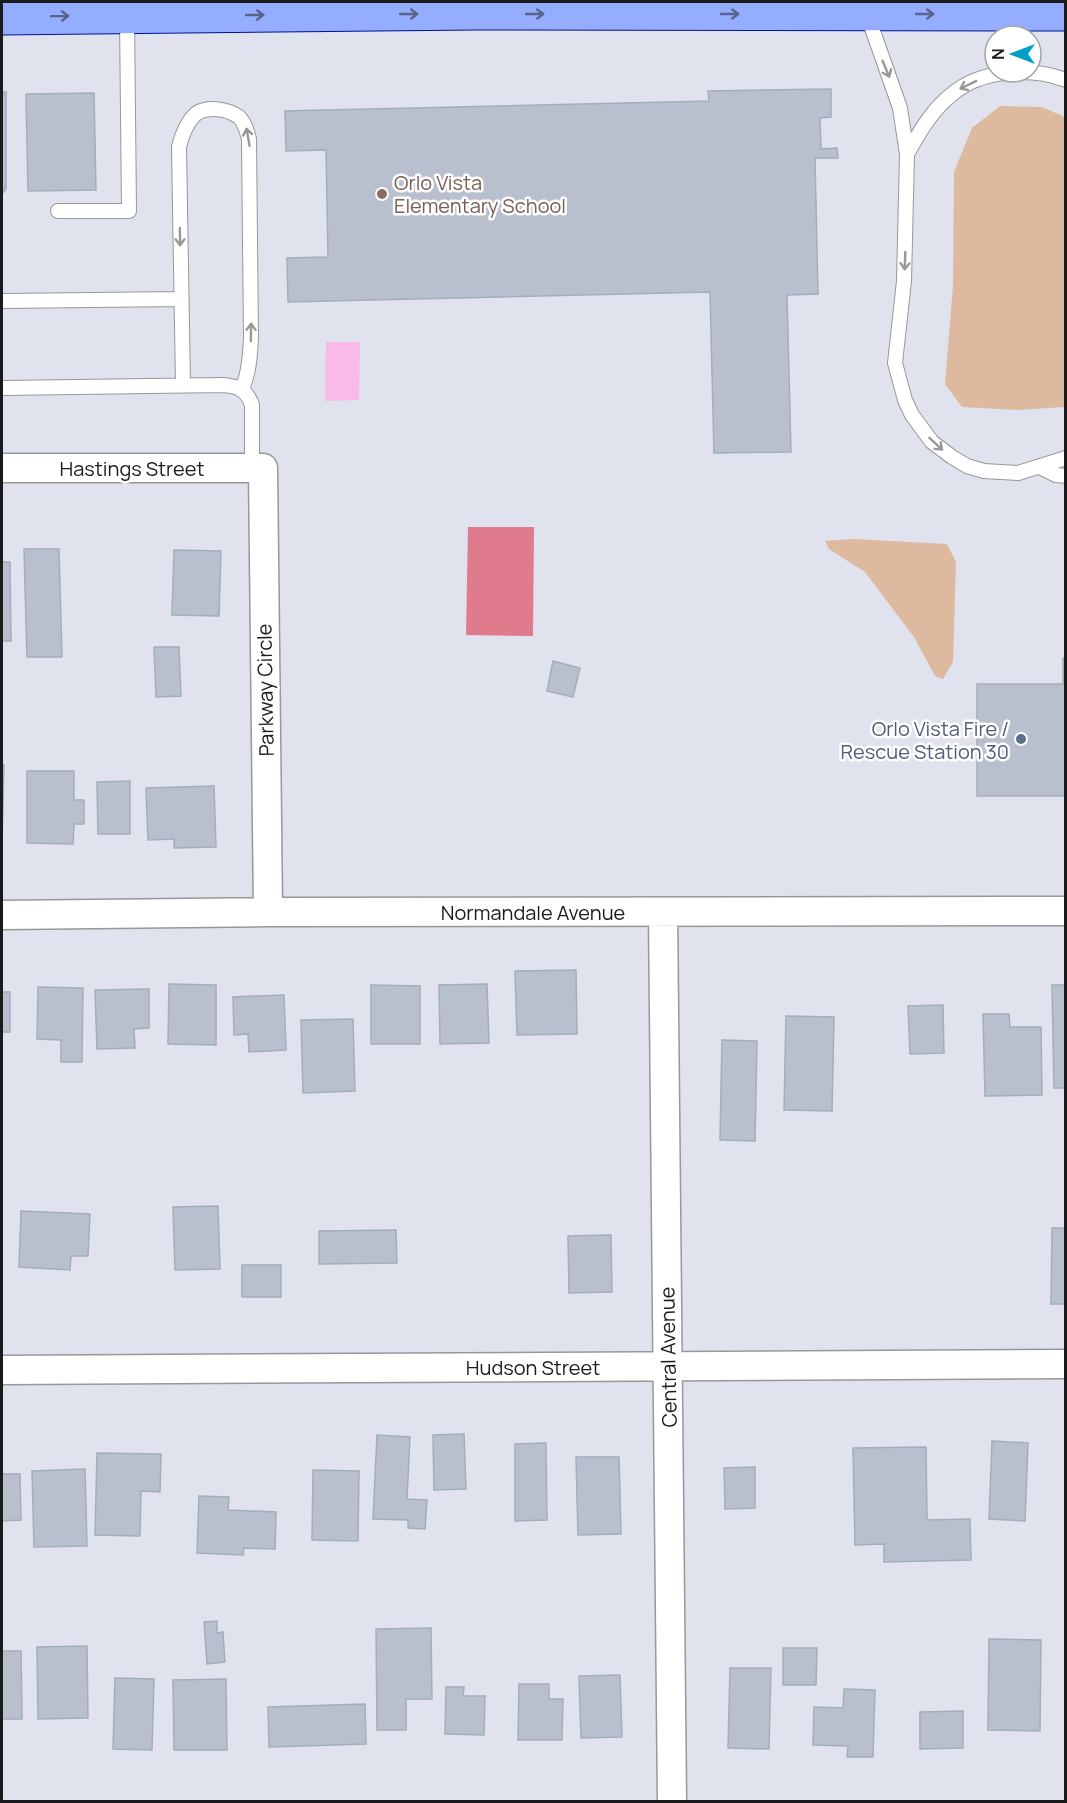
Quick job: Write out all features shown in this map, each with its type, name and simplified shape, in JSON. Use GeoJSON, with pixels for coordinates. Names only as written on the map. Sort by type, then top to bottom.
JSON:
{"type":"FeatureCollection","features":[{"type":"Feature","properties":{"kind":"main road"},"geometry":{"type":"LineString","coordinates":[[2,18],[489,8],[614,8],[867,14],[1065,14]]}},
{"type":"Feature","properties":{"kind":"street","name":"Hastings Street"},"geometry":{"type":"LineString","coordinates":[[2,468],[257,468]]}},
{"type":"Feature","properties":{"kind":"street","name":"Parkway Circle"},"geometry":{"type":"LineString","coordinates":[[257,468],[268,912]]}},
{"type":"Feature","properties":{"kind":"street","name":"Normandale Avenue"},"geometry":{"type":"LineString","coordinates":[[2,915],[268,912],[1065,911]]}},
{"type":"Feature","properties":{"kind":"street","name":"Central Avenue"},"geometry":{"type":"LineString","coordinates":[[663,912],[672,1802]]}},
{"type":"Feature","properties":{"kind":"street","name":"Hudson Street"},"geometry":{"type":"LineString","coordinates":[[2,1370],[1065,1364]]}},
{"type":"Feature","properties":{"kind":"lane"},"geometry":{"type":"LineString","coordinates":[[867,14],[900,108],[907,154],[904,281],[895,363],[905,400],[912,415],[932,442],[967,466],[984,471],[1018,472],[1065,458]]}},
{"type":"Feature","properties":{"kind":"lane"},"geometry":{"type":"LineString","coordinates":[[58,211],[129,210],[127,16]]}},
{"type":"Feature","properties":{"kind":"lane"},"geometry":{"type":"LineString","coordinates":[[907,154],[933,112],[952,94],[967,84],[1002,73],[1020,72],[1036,73],[1065,80]]}},
{"type":"Feature","properties":{"kind":"lane"},"geometry":{"type":"LineString","coordinates":[[183,385],[179,147],[182,134],[197,114],[207,109],[218,109],[239,118],[246,127],[249,139],[251,338],[247,378],[242,389]]}},
{"type":"Feature","properties":{"kind":"lane"},"geometry":{"type":"LineString","coordinates":[[2,301],[181,299]]}},
{"type":"Feature","properties":{"kind":"lane"},"geometry":{"type":"LineString","coordinates":[[2,387],[223,385],[242,389],[249,396],[252,405],[257,468]]}},
{"type":"Feature","properties":{"kind":"lane"},"geometry":{"type":"LineString","coordinates":[[1040,467],[1056,475],[1065,476]]}},
{"type":"Feature","properties":{"kind":"shaded area"},"geometry":{"type":"Polygon","coordinates":[[[1000,106],[1042,107],[1065,117],[1065,407],[1017,410],[962,407],[945,384],[953,285],[954,172],[972,128],[1000,106]]]}},
{"type":"Feature","properties":{"kind":"shaded area"},"geometry":{"type":"Polygon","coordinates":[[[326,342],[360,342],[359,400],[325,401],[326,342]]]}},
{"type":"Feature","properties":{"kind":"shaded area"},"geometry":{"type":"Polygon","coordinates":[[[468,527],[534,527],[533,636],[466,635],[468,527]]]}},
{"type":"Feature","properties":{"kind":"shaded area"},"geometry":{"type":"Polygon","coordinates":[[[853,539],[947,544],[956,562],[953,662],[943,679],[935,676],[914,637],[865,572],[829,549],[825,541],[853,539]]]}},
{"type":"Feature","properties":{"kind":"building"},"geometry":{"type":"Polygon","coordinates":[[[831,89],[831,117],[820,118],[821,149],[837,148],[838,158],[815,158],[818,294],[787,295],[791,452],[714,453],[710,292],[288,302],[287,258],[328,257],[326,150],[286,151],[285,111],[709,101],[708,91],[831,89]]]}},
{"type":"Feature","properties":{"kind":"building"},"geometry":{"type":"Polygon","coordinates":[[[2,92],[6,92],[6,189],[2,194],[2,92]]]}},
{"type":"Feature","properties":{"kind":"building"},"geometry":{"type":"Polygon","coordinates":[[[94,93],[96,190],[28,191],[26,94],[94,93]]]}},
{"type":"Feature","properties":{"kind":"building"},"geometry":{"type":"Polygon","coordinates":[[[24,549],[59,549],[62,657],[27,657],[24,549]]]}},
{"type":"Feature","properties":{"kind":"building"},"geometry":{"type":"Polygon","coordinates":[[[174,550],[221,551],[219,616],[172,615],[174,550]]]}},
{"type":"Feature","properties":{"kind":"building"},"geometry":{"type":"Polygon","coordinates":[[[2,562],[10,562],[11,641],[2,641],[2,562]]]}},
{"type":"Feature","properties":{"kind":"building"},"geometry":{"type":"Polygon","coordinates":[[[154,647],[179,647],[181,696],[156,697],[154,647]]]}},
{"type":"Feature","properties":{"kind":"building"},"geometry":{"type":"Polygon","coordinates":[[[1063,658],[1066,658],[1066,796],[977,796],[977,684],[1063,684],[1063,658]]]}},
{"type":"Feature","properties":{"kind":"building"},"geometry":{"type":"Polygon","coordinates":[[[553,661],[580,668],[573,697],[547,691],[553,661]]]}},
{"type":"Feature","properties":{"kind":"building"},"geometry":{"type":"Polygon","coordinates":[[[2,765],[4,765],[2,844],[2,765]]]}},
{"type":"Feature","properties":{"kind":"building"},"geometry":{"type":"Polygon","coordinates":[[[27,771],[74,771],[74,800],[84,800],[84,824],[74,824],[73,844],[27,843],[27,771]]]}},
{"type":"Feature","properties":{"kind":"building"},"geometry":{"type":"Polygon","coordinates":[[[130,781],[130,834],[98,834],[97,782],[130,781]]]}},
{"type":"Feature","properties":{"kind":"building"},"geometry":{"type":"Polygon","coordinates":[[[214,786],[216,847],[174,848],[174,839],[148,840],[146,788],[214,786]]]}},
{"type":"Feature","properties":{"kind":"building"},"geometry":{"type":"Polygon","coordinates":[[[576,970],[577,1034],[517,1035],[515,971],[576,970]]]}},
{"type":"Feature","properties":{"kind":"building"},"geometry":{"type":"Polygon","coordinates":[[[169,984],[216,985],[216,1045],[168,1044],[169,984]]]}},
{"type":"Feature","properties":{"kind":"building"},"geometry":{"type":"Polygon","coordinates":[[[487,984],[489,1043],[440,1044],[439,985],[487,984]]]}},
{"type":"Feature","properties":{"kind":"building"},"geometry":{"type":"Polygon","coordinates":[[[371,985],[420,986],[420,1044],[371,1044],[371,985]]]}},
{"type":"Feature","properties":{"kind":"building"},"geometry":{"type":"Polygon","coordinates":[[[1052,985],[1066,985],[1066,1088],[1054,1088],[1052,985]]]}},
{"type":"Feature","properties":{"kind":"building"},"geometry":{"type":"Polygon","coordinates":[[[38,987],[83,988],[82,1062],[61,1062],[61,1040],[37,1039],[38,987]]]}},
{"type":"Feature","properties":{"kind":"building"},"geometry":{"type":"Polygon","coordinates":[[[149,989],[149,1028],[134,1029],[135,1048],[97,1049],[95,990],[149,989]]]}},
{"type":"Feature","properties":{"kind":"building"},"geometry":{"type":"Polygon","coordinates":[[[2,992],[10,992],[10,1032],[2,1032],[2,992]]]}},
{"type":"Feature","properties":{"kind":"building"},"geometry":{"type":"Polygon","coordinates":[[[284,995],[286,1050],[249,1052],[248,1034],[234,1035],[233,997],[284,995]]]}},
{"type":"Feature","properties":{"kind":"building"},"geometry":{"type":"Polygon","coordinates":[[[943,1005],[944,1053],[910,1054],[908,1006],[943,1005]]]}},
{"type":"Feature","properties":{"kind":"building"},"geometry":{"type":"Polygon","coordinates":[[[983,1014],[1009,1014],[1010,1027],[1041,1027],[1042,1095],[985,1096],[983,1014]]]}},
{"type":"Feature","properties":{"kind":"building"},"geometry":{"type":"Polygon","coordinates":[[[786,1016],[834,1017],[832,1111],[784,1110],[786,1016]]]}},
{"type":"Feature","properties":{"kind":"building"},"geometry":{"type":"Polygon","coordinates":[[[353,1019],[355,1091],[303,1093],[301,1020],[353,1019]]]}},
{"type":"Feature","properties":{"kind":"building"},"geometry":{"type":"Polygon","coordinates":[[[722,1040],[757,1041],[755,1141],[720,1140],[722,1040]]]}},
{"type":"Feature","properties":{"kind":"building"},"geometry":{"type":"Polygon","coordinates":[[[218,1206],[220,1269],[175,1270],[173,1207],[218,1206]]]}},
{"type":"Feature","properties":{"kind":"building"},"geometry":{"type":"Polygon","coordinates":[[[21,1211],[90,1214],[88,1256],[71,1256],[70,1270],[19,1267],[21,1211]]]}},
{"type":"Feature","properties":{"kind":"building"},"geometry":{"type":"Polygon","coordinates":[[[1052,1228],[1066,1228],[1066,1304],[1051,1304],[1052,1228]]]}},
{"type":"Feature","properties":{"kind":"building"},"geometry":{"type":"Polygon","coordinates":[[[396,1230],[397,1263],[319,1264],[319,1231],[396,1230]]]}},
{"type":"Feature","properties":{"kind":"building"},"geometry":{"type":"Polygon","coordinates":[[[611,1235],[612,1292],[569,1293],[568,1236],[611,1235]]]}},
{"type":"Feature","properties":{"kind":"building"},"geometry":{"type":"Polygon","coordinates":[[[242,1265],[281,1265],[281,1297],[242,1297],[242,1265]]]}},
{"type":"Feature","properties":{"kind":"building"},"geometry":{"type":"Polygon","coordinates":[[[464,1434],[466,1489],[434,1490],[433,1435],[464,1434]]]}},
{"type":"Feature","properties":{"kind":"building"},"geometry":{"type":"Polygon","coordinates":[[[377,1435],[410,1437],[407,1499],[427,1500],[425,1529],[408,1528],[408,1520],[373,1519],[377,1435]]]}},
{"type":"Feature","properties":{"kind":"building"},"geometry":{"type":"Polygon","coordinates":[[[992,1441],[1028,1443],[1025,1521],[989,1519],[992,1441]]]}},
{"type":"Feature","properties":{"kind":"building"},"geometry":{"type":"Polygon","coordinates":[[[546,1443],[547,1520],[515,1521],[515,1444],[546,1443]]]}},
{"type":"Feature","properties":{"kind":"building"},"geometry":{"type":"Polygon","coordinates":[[[926,1447],[927,1520],[970,1519],[971,1560],[884,1562],[884,1544],[855,1545],[853,1448],[926,1447]]]}},
{"type":"Feature","properties":{"kind":"building"},"geometry":{"type":"Polygon","coordinates":[[[97,1453],[161,1454],[160,1492],[141,1491],[140,1536],[95,1535],[97,1453]]]}},
{"type":"Feature","properties":{"kind":"building"},"geometry":{"type":"Polygon","coordinates":[[[576,1457],[619,1457],[621,1534],[578,1535],[576,1457]]]}},
{"type":"Feature","properties":{"kind":"building"},"geometry":{"type":"Polygon","coordinates":[[[755,1467],[755,1508],[725,1509],[724,1468],[755,1467]]]}},
{"type":"Feature","properties":{"kind":"building"},"geometry":{"type":"Polygon","coordinates":[[[85,1469],[87,1546],[34,1547],[32,1471],[85,1469]]]}},
{"type":"Feature","properties":{"kind":"building"},"geometry":{"type":"Polygon","coordinates":[[[313,1470],[359,1471],[358,1541],[312,1540],[313,1470]]]}},
{"type":"Feature","properties":{"kind":"building"},"geometry":{"type":"Polygon","coordinates":[[[2,1474],[20,1474],[21,1520],[2,1521],[2,1474]]]}},
{"type":"Feature","properties":{"kind":"building"},"geometry":{"type":"Polygon","coordinates":[[[199,1496],[229,1497],[228,1510],[276,1512],[275,1549],[244,1548],[243,1555],[197,1553],[199,1496]]]}},
{"type":"Feature","properties":{"kind":"building"},"geometry":{"type":"Polygon","coordinates":[[[217,1621],[217,1633],[223,1632],[225,1662],[207,1664],[204,1622],[217,1621]]]}},
{"type":"Feature","properties":{"kind":"building"},"geometry":{"type":"Polygon","coordinates":[[[431,1628],[432,1699],[406,1699],[406,1730],[377,1730],[376,1629],[431,1628]]]}},
{"type":"Feature","properties":{"kind":"building"},"geometry":{"type":"Polygon","coordinates":[[[989,1639],[1041,1640],[1040,1731],[988,1730],[989,1639]]]}},
{"type":"Feature","properties":{"kind":"building"},"geometry":{"type":"Polygon","coordinates":[[[87,1646],[88,1718],[38,1719],[37,1647],[87,1646]]]}},
{"type":"Feature","properties":{"kind":"building"},"geometry":{"type":"Polygon","coordinates":[[[783,1648],[817,1648],[816,1685],[783,1685],[783,1648]]]}},
{"type":"Feature","properties":{"kind":"building"},"geometry":{"type":"Polygon","coordinates":[[[2,1651],[21,1651],[22,1719],[2,1719],[2,1651]]]}},
{"type":"Feature","properties":{"kind":"building"},"geometry":{"type":"Polygon","coordinates":[[[730,1668],[771,1668],[769,1749],[728,1748],[730,1668]]]}},
{"type":"Feature","properties":{"kind":"building"},"geometry":{"type":"Polygon","coordinates":[[[620,1675],[622,1737],[581,1738],[579,1676],[620,1675]]]}},
{"type":"Feature","properties":{"kind":"building"},"geometry":{"type":"Polygon","coordinates":[[[115,1678],[154,1679],[152,1750],[113,1749],[115,1678]]]}},
{"type":"Feature","properties":{"kind":"building"},"geometry":{"type":"Polygon","coordinates":[[[226,1679],[227,1750],[174,1750],[173,1680],[226,1679]]]}},
{"type":"Feature","properties":{"kind":"building"},"geometry":{"type":"Polygon","coordinates":[[[519,1684],[549,1684],[549,1699],[563,1699],[562,1740],[518,1740],[519,1684]]]}},
{"type":"Feature","properties":{"kind":"building"},"geometry":{"type":"Polygon","coordinates":[[[446,1687],[464,1687],[463,1696],[485,1696],[484,1735],[445,1734],[446,1687]]]}},
{"type":"Feature","properties":{"kind":"building"},"geometry":{"type":"Polygon","coordinates":[[[844,1689],[875,1690],[873,1757],[847,1757],[848,1746],[813,1745],[814,1707],[843,1708],[844,1689]]]}},
{"type":"Feature","properties":{"kind":"building"},"geometry":{"type":"Polygon","coordinates":[[[365,1704],[366,1744],[269,1747],[268,1707],[365,1704]]]}},
{"type":"Feature","properties":{"kind":"building"},"geometry":{"type":"Polygon","coordinates":[[[963,1711],[963,1748],[920,1749],[920,1712],[963,1711]]]}},
{"type":"Feature","properties":{"kind":"place","name":"Orlo Vista Elementary School"},"geometry":{"type":"Point","coordinates":[382,194]}},
{"type":"Feature","properties":{"kind":"place","name":"Orlo Vista Fire / Rescue Station 30"},"geometry":{"type":"Point","coordinates":[1021,739]}}]}
